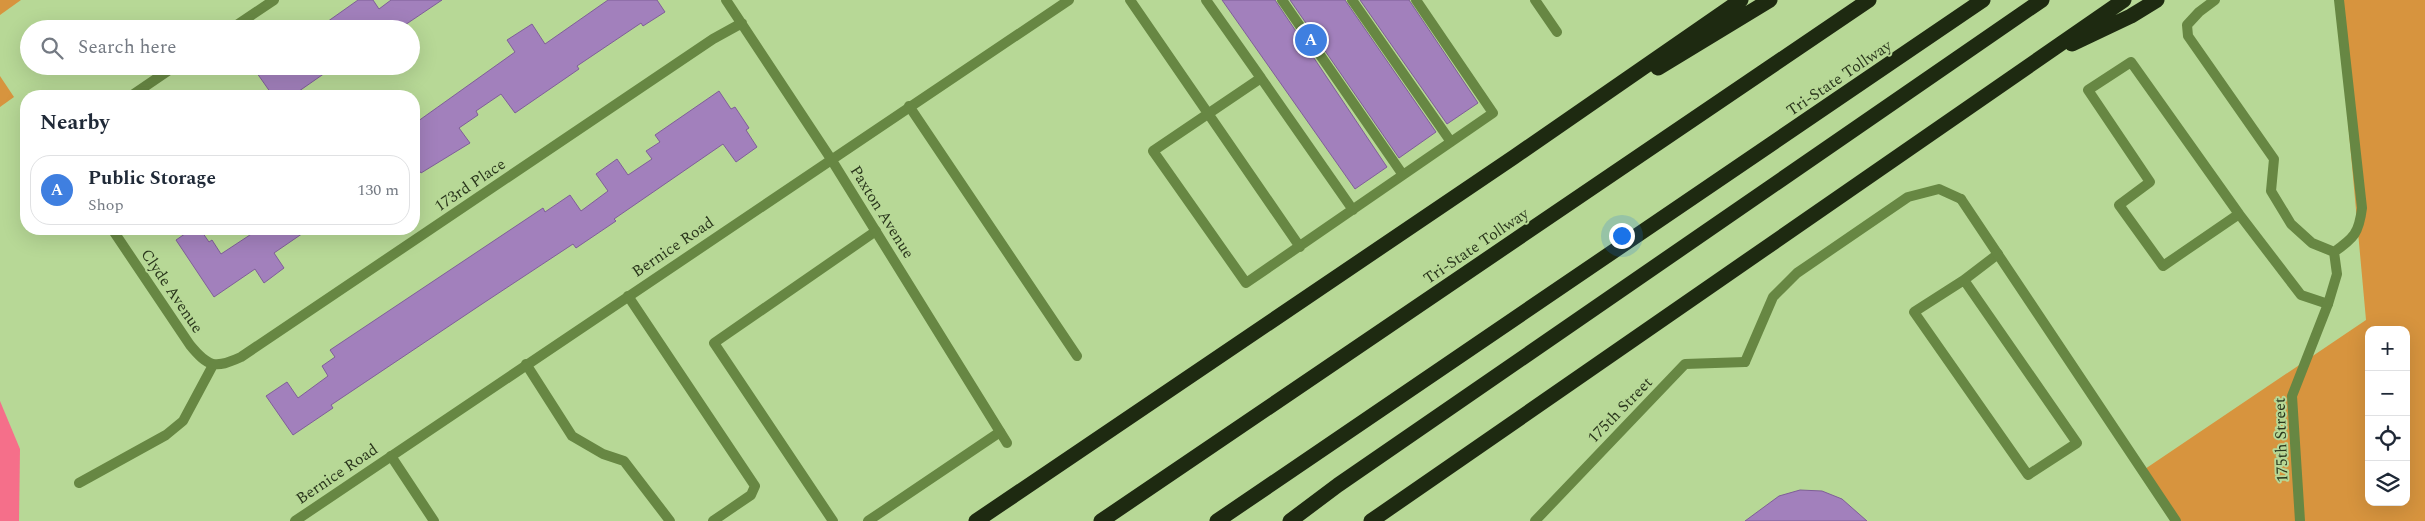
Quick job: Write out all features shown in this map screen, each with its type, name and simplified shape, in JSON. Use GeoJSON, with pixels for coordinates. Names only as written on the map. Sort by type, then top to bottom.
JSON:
{"type":"FeatureCollection","features":[{"type":"Feature","properties":{"kind":"highway"},"geometry":{"type":"LineString","coordinates":[[976,521],[1514,157],[1741,0]]}},
{"type":"Feature","properties":{"kind":"highway"},"geometry":{"type":"LineString","coordinates":[[1514,157],[1770,0]]}},
{"type":"Feature","properties":{"kind":"highway","name":"Tri-State Tollway"},"geometry":{"type":"LineString","coordinates":[[1101,521],[1869,0]]}},
{"type":"Feature","properties":{"kind":"highway","name":"Tri-State Tollway"},"geometry":{"type":"LineString","coordinates":[[1217,521],[1983,0]]}},
{"type":"Feature","properties":{"kind":"highway"},"geometry":{"type":"LineString","coordinates":[[1290,521],[2042,0]]}},
{"type":"Feature","properties":{"kind":"highway"},"geometry":{"type":"LineString","coordinates":[[1371,521],[2124,0]]}},
{"type":"Feature","properties":{"kind":"highway"},"geometry":{"type":"LineString","coordinates":[[2028,65],[2131,16],[2157,0]]}},
{"type":"Feature","properties":{"kind":"highway"},"geometry":{"type":"LineString","coordinates":[[1376,521],[1402,499]]}},
{"type":"Feature","properties":{"kind":"street"},"geometry":{"type":"LineString","coordinates":[[244,20],[274,0]]}},
{"type":"Feature","properties":{"kind":"street","name":"Paxton Avenue"},"geometry":{"type":"LineString","coordinates":[[726,0],[831,159],[1007,443]]}},
{"type":"Feature","properties":{"kind":"street","name":"Bernice Road"},"geometry":{"type":"LineString","coordinates":[[295,521],[1069,0]]}},
{"type":"Feature","properties":{"kind":"street"},"geometry":{"type":"LineString","coordinates":[[1130,0],[1300,247]]}},
{"type":"Feature","properties":{"kind":"street"},"geometry":{"type":"LineString","coordinates":[[1206,0],[1352,210]]}},
{"type":"Feature","properties":{"kind":"street"},"geometry":{"type":"LineString","coordinates":[[1282,0],[1403,175]]}},
{"type":"Feature","properties":{"kind":"street"},"geometry":{"type":"LineString","coordinates":[[1352,0],[1450,142]]}},
{"type":"Feature","properties":{"kind":"street"},"geometry":{"type":"LineString","coordinates":[[1261,78],[1153,151],[1246,283],[1493,113],[1416,0]]}},
{"type":"Feature","properties":{"kind":"street"},"geometry":{"type":"LineString","coordinates":[[1535,0],[1557,32]]}},
{"type":"Feature","properties":{"kind":"street"},"geometry":{"type":"LineString","coordinates":[[2215,0],[2199,12],[2188,25],[2188,36],[2274,159],[2272,191],[2291,224],[2312,243],[2334,252],[2353,238],[2360,225],[2362,208],[2338,0]]}},
{"type":"Feature","properties":{"kind":"street","name":"173rd Place"},"geometry":{"type":"LineString","coordinates":[[213,365],[226,364],[241,357],[713,39],[742,23]]}},
{"type":"Feature","properties":{"kind":"street"},"geometry":{"type":"LineString","coordinates":[[2239,214],[2163,266],[2120,205],[2150,182],[2088,90],[2131,62],[2239,214],[2301,295],[2328,304]]}},
{"type":"Feature","properties":{"kind":"street"},"geometry":{"type":"LineString","coordinates":[[140,90],[162,75]]}},
{"type":"Feature","properties":{"kind":"street"},"geometry":{"type":"LineString","coordinates":[[909,106],[1077,356]]}},
{"type":"Feature","properties":{"kind":"street","name":"175th Street"},"geometry":{"type":"LineString","coordinates":[[1536,521],[1685,364],[1746,362],[1773,297],[1797,273],[1908,197],[1938,189],[1961,199],[1998,254]]}},
{"type":"Feature","properties":{"kind":"street"},"geometry":{"type":"LineString","coordinates":[[833,521],[714,343],[876,231]]}},
{"type":"Feature","properties":{"kind":"street","name":"Clyde Avenue"},"geometry":{"type":"LineString","coordinates":[[116,235],[190,345],[202,358],[213,365]]}},
{"type":"Feature","properties":{"kind":"street","name":"175th Street"},"geometry":{"type":"LineString","coordinates":[[2300,521],[2292,396],[2328,304],[2336,274],[2334,252]]}},
{"type":"Feature","properties":{"kind":"street"},"geometry":{"type":"LineString","coordinates":[[1964,280],[2077,443],[2028,475],[1914,312],[1964,280],[1998,254],[2175,521]]}},
{"type":"Feature","properties":{"kind":"street"},"geometry":{"type":"LineString","coordinates":[[628,296],[755,486],[751,496],[713,521]]}},
{"type":"Feature","properties":{"kind":"street"},"geometry":{"type":"LineString","coordinates":[[526,364],[572,436],[603,454],[624,461],[670,521]]}},
{"type":"Feature","properties":{"kind":"street"},"geometry":{"type":"LineString","coordinates":[[79,484],[166,435],[183,421],[213,365]]}},
{"type":"Feature","properties":{"kind":"street"},"geometry":{"type":"LineString","coordinates":[[868,521],[1000,432]]}},
{"type":"Feature","properties":{"kind":"street"},"geometry":{"type":"LineString","coordinates":[[391,456],[434,521]]}},
{"type":"Feature","properties":{"kind":"shaded area"},"geometry":{"type":"Polygon","coordinates":[[[0,0],[21,0],[0,15],[0,0]]]}},
{"type":"Feature","properties":{"kind":"shaded area"},"geometry":{"type":"Polygon","coordinates":[[[2337,0],[2425,0],[2425,521],[2176,521],[2142,471],[2366,320],[2337,0]]]}},
{"type":"Feature","properties":{"kind":"shaded area"},"geometry":{"type":"Polygon","coordinates":[[[0,76],[14,97],[0,107],[0,76]]]}},
{"type":"Feature","properties":{"kind":"shaded area"},"geometry":{"type":"Polygon","coordinates":[[[0,401],[20,449],[19,521],[0,521],[0,401]]]}},
{"type":"Feature","properties":{"kind":"building"},"geometry":{"type":"Polygon","coordinates":[[[358,0],[373,0],[379,9],[391,0],[442,0],[412,20],[330,20],[358,0]]]}},
{"type":"Feature","properties":{"kind":"building"},"geometry":{"type":"Polygon","coordinates":[[[608,0],[657,0],[665,12],[643,26],[641,23],[577,66],[579,69],[515,113],[501,94],[476,111],[478,115],[459,128],[470,143],[421,173],[420,120],[515,52],[507,40],[532,24],[545,44],[608,0]]]}},
{"type":"Feature","properties":{"kind":"building"},"geometry":{"type":"Polygon","coordinates":[[[1222,0],[1275,0],[1387,167],[1355,189],[1222,0]]]}},
{"type":"Feature","properties":{"kind":"building"},"geometry":{"type":"Polygon","coordinates":[[[1290,0],[1345,0],[1436,132],[1399,158],[1290,0]]]}},
{"type":"Feature","properties":{"kind":"building"},"geometry":{"type":"Polygon","coordinates":[[[1360,0],[1409,0],[1478,103],[1447,124],[1360,0]]]}},
{"type":"Feature","properties":{"kind":"building"},"geometry":{"type":"Polygon","coordinates":[[[258,75],[322,75],[301,90],[269,90],[258,75]]]}},
{"type":"Feature","properties":{"kind":"building"},"geometry":{"type":"Polygon","coordinates":[[[719,91],[731,109],[735,107],[749,128],[746,130],[757,147],[736,162],[723,144],[614,219],[616,221],[576,248],[573,244],[482,304],[331,405],[333,408],[293,435],[266,396],[287,382],[298,398],[328,376],[322,366],[335,357],[330,350],[543,208],[545,212],[570,195],[581,211],[608,191],[596,174],[617,159],[628,175],[652,159],[646,151],[660,142],[655,135],[719,91]]]}},
{"type":"Feature","properties":{"kind":"building"},"geometry":{"type":"Polygon","coordinates":[[[183,235],[204,235],[209,242],[212,240],[221,254],[250,235],[300,235],[274,253],[284,268],[264,283],[255,269],[214,297],[176,240],[183,235]]]}},
{"type":"Feature","properties":{"kind":"building"},"geometry":{"type":"Polygon","coordinates":[[[1800,490],[1822,491],[1842,499],[1867,521],[1745,521],[1779,496],[1800,490]]]}},
{"type":"Feature","properties":{"kind":"place","name":"Public Storage"},"geometry":{"type":"Point","coordinates":[1311,40]}}]}
